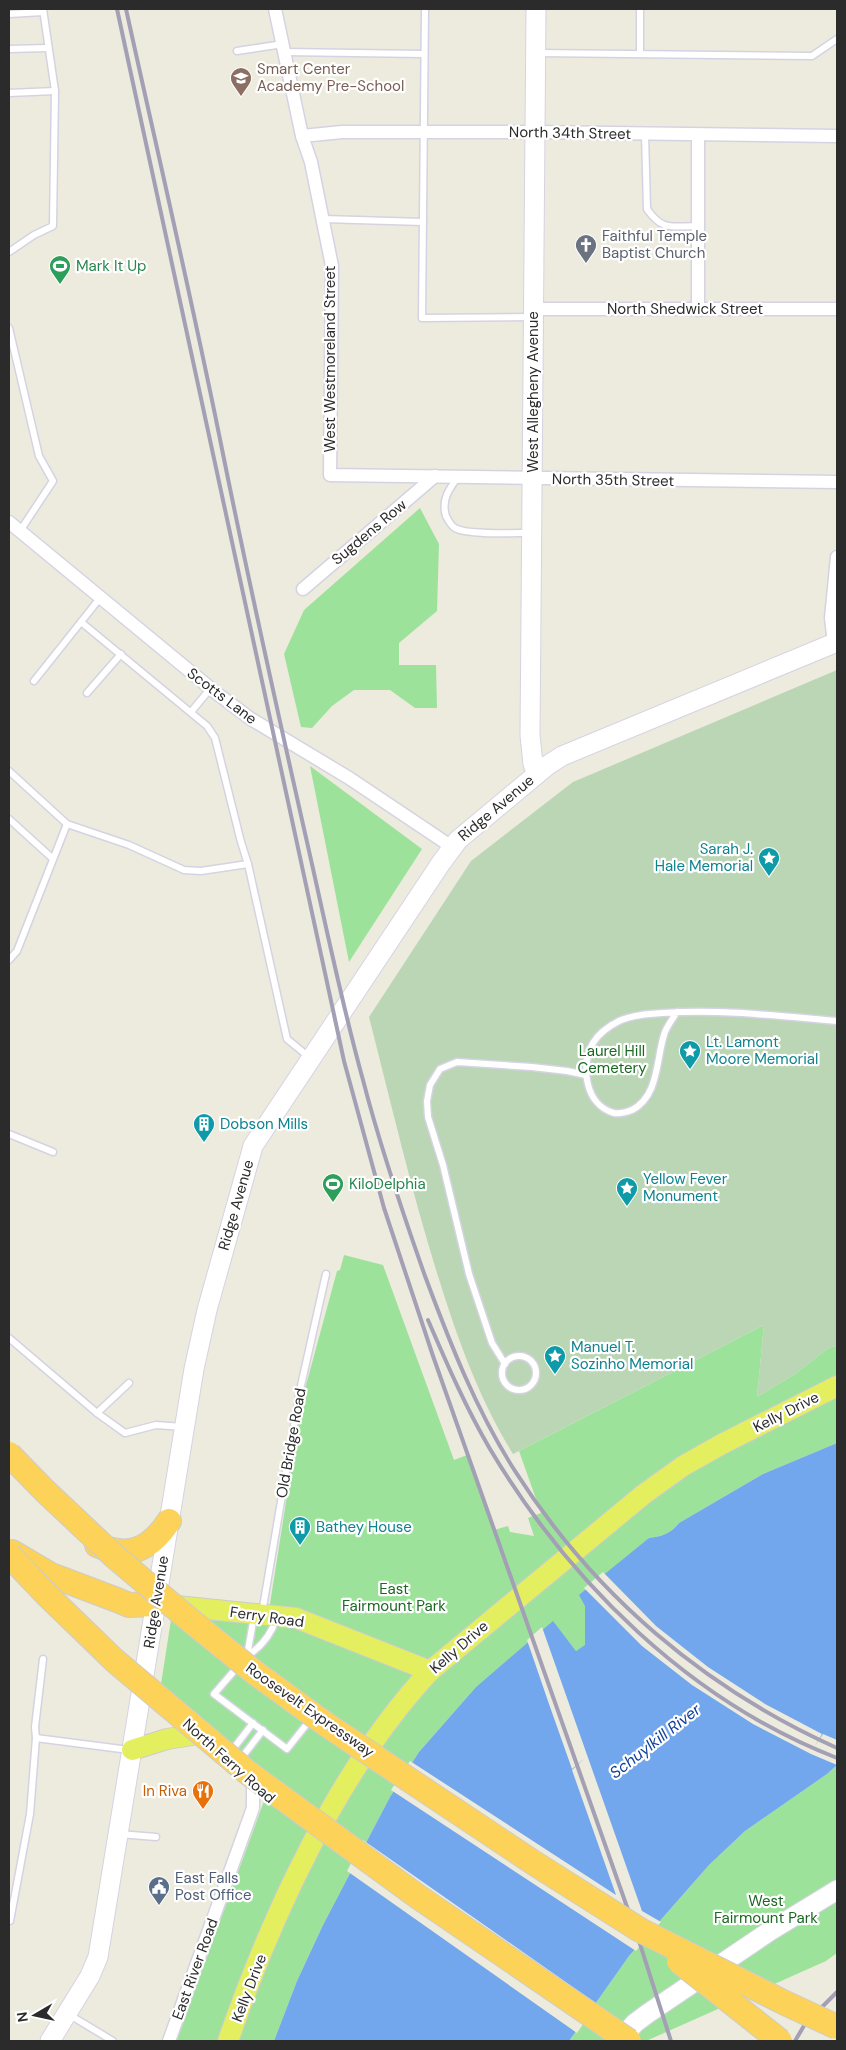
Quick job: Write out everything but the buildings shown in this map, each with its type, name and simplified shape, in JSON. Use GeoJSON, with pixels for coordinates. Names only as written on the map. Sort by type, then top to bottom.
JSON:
{"type":"FeatureCollection","features":[{"type":"Feature","properties":{"kind":"highway","name":"Roosevelt Expressway"},"geometry":{"type":"LineString","coordinates":[[9,1454],[114,1556],[254,1672],[327,1725],[534,1863],[640,1930]]}},
{"type":"Feature","properties":{"kind":"highway"},"geometry":{"type":"LineString","coordinates":[[9,1462],[156,1604]]}},
{"type":"Feature","properties":{"kind":"highway"},"geometry":{"type":"LineString","coordinates":[[93,1544],[118,1552],[142,1549],[152,1543],[169,1521]]}},
{"type":"Feature","properties":{"kind":"highway"},"geometry":{"type":"LineString","coordinates":[[9,1552],[51,1575],[129,1605],[156,1604]]}},
{"type":"Feature","properties":{"kind":"highway"},"geometry":{"type":"LineString","coordinates":[[9,1552],[88,1634],[142,1684]]}},
{"type":"Feature","properties":{"kind":"highway"},"geometry":{"type":"LineString","coordinates":[[9,1552],[48,1596],[114,1660],[246,1772],[417,1896],[592,2017],[630,2041]]}},
{"type":"Feature","properties":{"kind":"highway"},"geometry":{"type":"LineString","coordinates":[[640,1930],[837,2027]]}},
{"type":"Feature","properties":{"kind":"highway"},"geometry":{"type":"LineString","coordinates":[[640,1930],[780,2041]]}},
{"type":"Feature","properties":{"kind":"highway"},"geometry":{"type":"LineString","coordinates":[[592,2017],[614,2041]]}},
{"type":"Feature","properties":{"kind":"main road","name":"West Allegheny Avenue"},"geometry":{"type":"LineString","coordinates":[[536,9],[530,734],[533,764],[537,774]]}},
{"type":"Feature","properties":{"kind":"main road","name":"Ridge Avenue"},"geometry":{"type":"LineString","coordinates":[[50,2041],[90,1976],[98,1957],[200,1338],[248,1157],[253,1146],[452,847],[464,834],[554,761],[577,749],[836,642]]}},
{"type":"Feature","properties":{"kind":"main road","name":"Kelly Drive"},"geometry":{"type":"LineString","coordinates":[[228,2041],[270,1936],[318,1835],[375,1739],[408,1695],[430,1671],[644,1494],[683,1466],[722,1444],[837,1386]]}},
{"type":"Feature","properties":{"kind":"main road","name":"Ferry Road"},"geometry":{"type":"LineString","coordinates":[[156,1604],[305,1621],[430,1671]]}},
{"type":"Feature","properties":{"kind":"main road","name":"North Ferry Road"},"geometry":{"type":"LineString","coordinates":[[142,1684],[272,1800],[318,1835]]}},
{"type":"Feature","properties":{"kind":"main road"},"geometry":{"type":"LineString","coordinates":[[132,1750],[167,1739],[199,1734]]}},
{"type":"Feature","properties":{"kind":"main road"},"geometry":{"type":"LineString","coordinates":[[619,2041],[635,2023],[654,2009],[770,1931],[837,1890]]}},
{"type":"Feature","properties":{"kind":"street","name":"West Westmoreland Street"},"geometry":{"type":"LineString","coordinates":[[275,9],[302,136],[311,162],[332,266],[330,475]]}},
{"type":"Feature","properties":{"kind":"street","name":"North 34th Street"},"geometry":{"type":"LineString","coordinates":[[302,136],[342,132],[535,132],[698,136],[837,136]]}},
{"type":"Feature","properties":{"kind":"street"},"geometry":{"type":"LineString","coordinates":[[698,136],[698,310]]}},
{"type":"Feature","properties":{"kind":"street","name":"North Shedwick Street"},"geometry":{"type":"LineString","coordinates":[[534,313],[837,309]]}},
{"type":"Feature","properties":{"kind":"street","name":"North 35th Street"},"geometry":{"type":"LineString","coordinates":[[330,475],[837,482]]}},
{"type":"Feature","properties":{"kind":"street","name":"Sugdens Row"},"geometry":{"type":"LineString","coordinates":[[303,589],[435,476]]}},
{"type":"Feature","properties":{"kind":"street","name":"Scotts Lane"},"geometry":{"type":"LineString","coordinates":[[9,522],[210,689],[251,719],[349,778],[452,847]]}},
{"type":"Feature","properties":{"kind":"street"},"geometry":{"type":"LineString","coordinates":[[836,642],[831,618],[837,557]]}},
{"type":"Feature","properties":{"kind":"street","name":"East River Road"},"geometry":{"type":"LineString","coordinates":[[168,2041],[253,1808],[253,1783]]}},
{"type":"Feature","properties":{"kind":"lane"},"geometry":{"type":"LineString","coordinates":[[425,9],[422,318],[534,313]]}},
{"type":"Feature","properties":{"kind":"lane"},"geometry":{"type":"LineString","coordinates":[[640,9],[640,54]]}},
{"type":"Feature","properties":{"kind":"lane"},"geometry":{"type":"LineString","coordinates":[[9,14],[43,10],[55,91],[53,226],[34,235],[9,252]]}},
{"type":"Feature","properties":{"kind":"lane"},"geometry":{"type":"LineString","coordinates":[[536,54],[812,56],[837,39]]}},
{"type":"Feature","properties":{"kind":"lane"},"geometry":{"type":"LineString","coordinates":[[9,49],[48,48]]}},
{"type":"Feature","properties":{"kind":"lane"},"geometry":{"type":"LineString","coordinates":[[238,52],[284,48],[424,54]]}},
{"type":"Feature","properties":{"kind":"lane"},"geometry":{"type":"LineString","coordinates":[[9,93],[55,91]]}},
{"type":"Feature","properties":{"kind":"lane"},"geometry":{"type":"LineString","coordinates":[[645,134],[647,209],[654,219],[663,226],[698,226]]}},
{"type":"Feature","properties":{"kind":"lane"},"geometry":{"type":"LineString","coordinates":[[323,219],[422,222]]}},
{"type":"Feature","properties":{"kind":"lane"},"geometry":{"type":"LineString","coordinates":[[9,328],[39,456],[53,482],[20,531]]}},
{"type":"Feature","properties":{"kind":"lane"},"geometry":{"type":"LineString","coordinates":[[458,476],[448,490],[444,510],[448,520],[455,528],[465,532],[532,533]]}},
{"type":"Feature","properties":{"kind":"lane"},"geometry":{"type":"LineString","coordinates":[[34,681],[100,598]]}},
{"type":"Feature","properties":{"kind":"lane"},"geometry":{"type":"LineString","coordinates":[[81,622],[191,712],[207,726],[215,738],[248,864],[287,1039],[310,1058]]}},
{"type":"Feature","properties":{"kind":"lane"},"geometry":{"type":"LineString","coordinates":[[87,693],[121,654]]}},
{"type":"Feature","properties":{"kind":"lane"},"geometry":{"type":"LineString","coordinates":[[191,712],[210,689]]}},
{"type":"Feature","properties":{"kind":"lane"},"geometry":{"type":"LineString","coordinates":[[9,771],[67,824],[129,845],[184,870],[201,871],[248,864]]}},
{"type":"Feature","properties":{"kind":"lane"},"geometry":{"type":"LineString","coordinates":[[9,819],[52,858]]}},
{"type":"Feature","properties":{"kind":"lane"},"geometry":{"type":"LineString","coordinates":[[9,960],[18,951],[52,858],[67,824]]}},
{"type":"Feature","properties":{"kind":"lane"},"geometry":{"type":"LineString","coordinates":[[677,1012],[664,1036],[650,1089],[637,1107],[619,1114],[606,1109],[590,1092],[586,1076],[587,1059],[592,1044],[597,1038],[611,1025],[633,1016],[677,1012],[718,1012],[837,1022]]}},
{"type":"Feature","properties":{"kind":"lane"},"geometry":{"type":"LineString","coordinates":[[504,1364],[513,1357],[524,1356],[535,1367],[536,1372],[533,1383],[520,1390],[506,1384],[502,1374],[504,1364],[492,1343],[469,1274],[444,1165],[428,1117],[427,1101],[430,1085],[440,1069],[450,1064],[464,1062],[567,1071],[586,1076]]}},
{"type":"Feature","properties":{"kind":"lane"},"geometry":{"type":"LineString","coordinates":[[9,1134],[53,1152]]}},
{"type":"Feature","properties":{"kind":"lane","name":"Old Bridge Road"},"geometry":{"type":"LineString","coordinates":[[246,1656],[264,1615],[300,1390],[326,1274]]}},
{"type":"Feature","properties":{"kind":"lane"},"geometry":{"type":"LineString","coordinates":[[9,1338],[97,1413],[125,1433],[156,1425],[184,1427]]}},
{"type":"Feature","properties":{"kind":"lane"},"geometry":{"type":"LineString","coordinates":[[97,1413],[129,1383]]}},
{"type":"Feature","properties":{"kind":"lane"},"geometry":{"type":"LineString","coordinates":[[246,1656],[318,1710],[287,1749],[214,1694],[246,1656],[256,1650],[268,1636],[273,1628],[264,1615]]}},
{"type":"Feature","properties":{"kind":"lane"},"geometry":{"type":"LineString","coordinates":[[10,1920],[30,1814],[36,1738],[35,1727],[44,1659]]}},
{"type":"Feature","properties":{"kind":"lane"},"geometry":{"type":"LineString","coordinates":[[231,1762],[253,1723]]}},
{"type":"Feature","properties":{"kind":"lane"},"geometry":{"type":"LineString","coordinates":[[231,1762],[263,1730]]}},
{"type":"Feature","properties":{"kind":"lane"},"geometry":{"type":"LineString","coordinates":[[36,1738],[132,1750]]}},
{"type":"Feature","properties":{"kind":"lane"},"geometry":{"type":"LineString","coordinates":[[119,1834],[156,1837]]}},
{"type":"Feature","properties":{"kind":"lane"},"geometry":{"type":"LineString","coordinates":[[67,2013],[113,2041]]}},
{"type":"Feature","properties":{"kind":"green space"},"geometry":{"type":"Polygon","coordinates":[[[420,508],[439,544],[437,611],[399,643],[399,665],[436,665],[437,708],[415,708],[390,690],[354,690],[332,706],[312,728],[301,727],[284,654],[304,610],[420,508]]]}},
{"type":"Feature","properties":{"kind":"green space","name":"Laurel Hill Cemetery"},"geometry":{"type":"Polygon","coordinates":[[[837,670],[837,1345],[827,1349],[795,1374],[757,1397],[764,1325],[513,1454],[489,1411],[469,1366],[445,1297],[410,1178],[369,1017],[471,861],[573,782],[837,670]]]}},
{"type":"Feature","properties":{"kind":"green space"},"geometry":{"type":"Polygon","coordinates":[[[310,766],[422,849],[349,962],[310,766]]]}},
{"type":"Feature","properties":{"kind":"green space","name":"East Fairmount Park"},"geometry":{"type":"Polygon","coordinates":[[[344,1255],[383,1265],[454,1460],[467,1455],[494,1530],[508,1526],[510,1532],[534,1536],[528,1518],[541,1513],[519,1451],[764,1325],[757,1397],[795,1374],[827,1349],[837,1345],[837,1443],[763,1474],[679,1523],[669,1532],[649,1538],[585,1606],[586,1645],[576,1651],[553,1622],[476,1687],[419,1752],[390,1797],[323,1925],[297,1981],[274,2041],[176,2041],[271,1782],[161,1684],[171,1620],[173,1614],[267,1623],[302,1400],[337,1271],[340,1270],[344,1255]]]}},
{"type":"Feature","properties":{"kind":"green space","name":"West Fairmount Park"},"geometry":{"type":"Polygon","coordinates":[[[837,1765],[837,1953],[826,1961],[646,2041],[569,2041],[629,1956],[709,1865],[745,1831],[837,1765]]]}},
{"type":"Feature","properties":{"kind":"water","name":"Schuylkill River"},"geometry":{"type":"Polygon","coordinates":[[[837,1443],[837,1765],[745,1831],[709,1865],[629,1956],[569,2041],[274,2041],[297,1981],[323,1925],[390,1797],[419,1752],[476,1687],[553,1621],[576,1651],[585,1645],[585,1606],[579,1595],[649,1538],[669,1532],[679,1523],[763,1474],[837,1443]]]}},
{"type":"Feature","properties":{"kind":"pier"},"geometry":{"type":"Polygon","coordinates":[[[603,1572],[656,1626],[708,1667],[765,1704],[822,1734],[815,1746],[823,1734],[837,1740],[837,1765],[811,1754],[753,1724],[692,1685],[642,1646],[584,1588],[603,1572]]]}},
{"type":"Feature","properties":{"kind":"pier"},"geometry":{"type":"Polygon","coordinates":[[[542,1627],[642,1911],[661,1922],[636,1951],[391,1790],[410,1761],[616,1895],[572,1770],[585,1758],[572,1769],[527,1640],[542,1627]]]}},
{"type":"Feature","properties":{"kind":"pier"},"geometry":{"type":"Polygon","coordinates":[[[363,1840],[597,2004],[577,2033],[347,1871],[363,1840]]]}},
{"type":"Feature","properties":{"kind":"railway"},"geometry":{"type":"LineString","coordinates":[[117,9],[344,1061],[384,1208],[433,1356],[639,1941],[671,2041]]}},
{"type":"Feature","properties":{"kind":"railway"},"geometry":{"type":"LineString","coordinates":[[126,9],[201,346],[264,651],[348,1021],[392,1178],[425,1276],[454,1351],[488,1424],[515,1471],[546,1516],[580,1558],[617,1597],[656,1634],[698,1667],[742,1697],[788,1724],[837,1748]]}},
{"type":"Feature","properties":{"kind":"railway"},"geometry":{"type":"LineString","coordinates":[[428,1320],[465,1402],[490,1449],[522,1498],[557,1546],[596,1591],[638,1632],[684,1671],[732,1705],[783,1734],[837,1758]]}},
{"type":"Feature","properties":{"kind":"railway"},"geometry":{"type":"LineString","coordinates":[[795,2041],[805,2024],[837,1992]]}},
{"type":"Feature","properties":{"kind":"place","name":"Smart Center Academy Pre-School"},"geometry":{"type":"Point","coordinates":[241,97]}},
{"type":"Feature","properties":{"kind":"place","name":"Faithful Temple Baptist Church"},"geometry":{"type":"Point","coordinates":[586,264]}},
{"type":"Feature","properties":{"kind":"place","name":"Mark It Up"},"geometry":{"type":"Point","coordinates":[60,285]}},
{"type":"Feature","properties":{"kind":"place","name":"Sarah J. Hale Memorial"},"geometry":{"type":"Point","coordinates":[769,877]}},
{"type":"Feature","properties":{"kind":"place","name":"Lt. Lamont Moore Memorial"},"geometry":{"type":"Point","coordinates":[690,1070]}},
{"type":"Feature","properties":{"kind":"place","name":"Dobson Mills"},"geometry":{"type":"Point","coordinates":[204,1143]}},
{"type":"Feature","properties":{"kind":"place","name":"KiloDelphia"},"geometry":{"type":"Point","coordinates":[333,1203]}},
{"type":"Feature","properties":{"kind":"place","name":"Yellow Fever Monument"},"geometry":{"type":"Point","coordinates":[627,1207]}},
{"type":"Feature","properties":{"kind":"place","name":"Manuel T. Sozinho Memorial"},"geometry":{"type":"Point","coordinates":[555,1375]}},
{"type":"Feature","properties":{"kind":"place","name":"Bathey House"},"geometry":{"type":"Point","coordinates":[300,1546]}},
{"type":"Feature","properties":{"kind":"place","name":"In Riva"},"geometry":{"type":"Point","coordinates":[203,1810]}},
{"type":"Feature","properties":{"kind":"place","name":"East Falls Post Office"},"geometry":{"type":"Point","coordinates":[159,1906]}}]}
